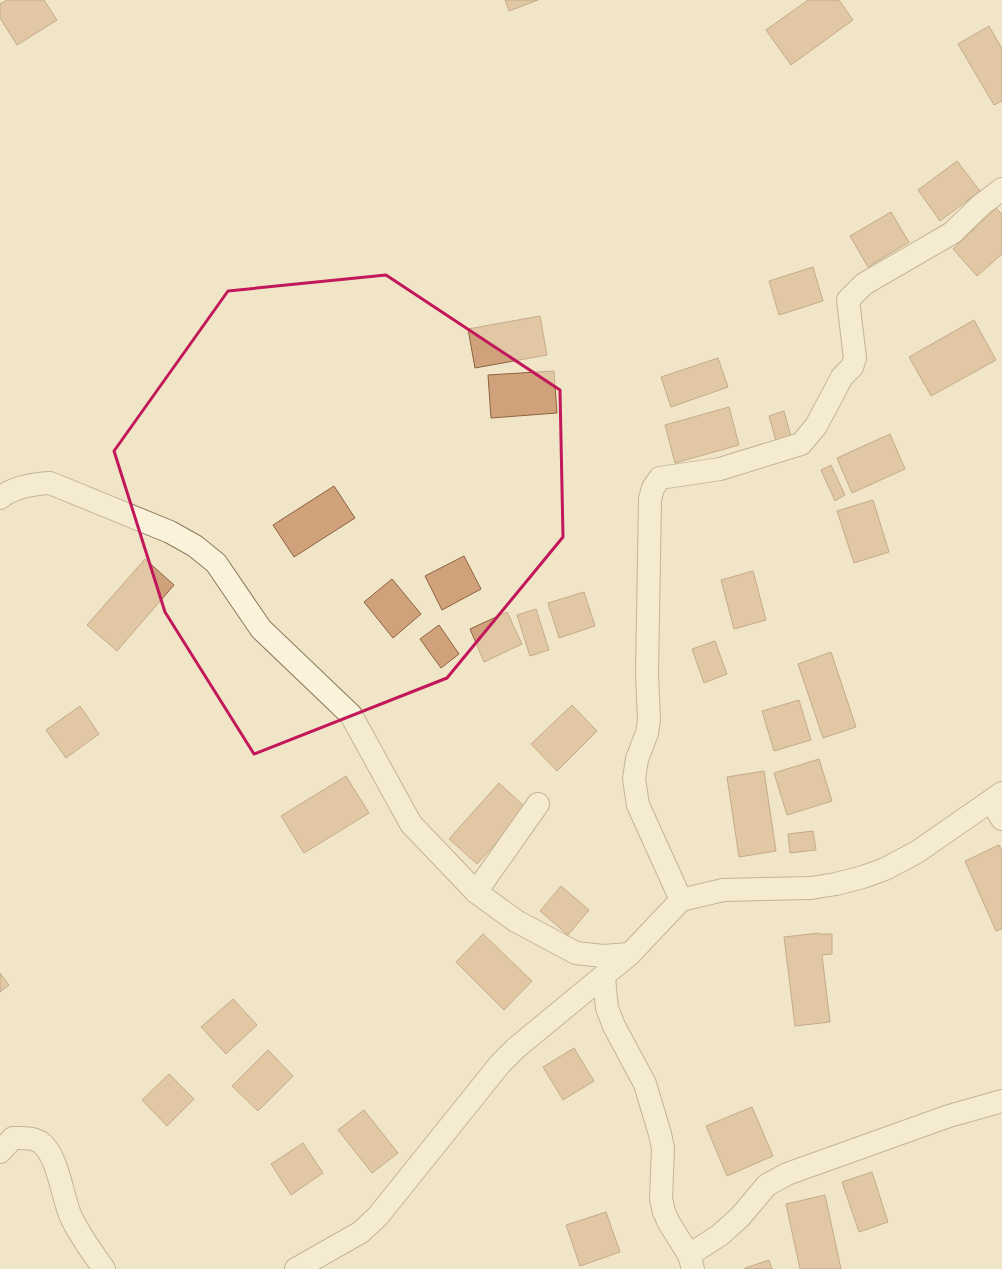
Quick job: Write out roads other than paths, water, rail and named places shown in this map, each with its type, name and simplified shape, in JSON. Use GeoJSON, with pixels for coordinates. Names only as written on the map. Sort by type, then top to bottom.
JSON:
{"type":"FeatureCollection","features":[{"type":"Feature","properties":{"kind":"street"},"geometry":{"type":"LineString","coordinates":[[681,900],[638,805],[634,779],[637,759],[647,733],[649,720],[647,674],[647,587],[650,499],[653,488],[660,478],[720,469],[801,444],[816,426],[842,377],[852,367],[855,358],[848,300],[864,284],[952,233],[980,206],[1002,189]]}},
{"type":"Feature","properties":{"kind":"street"},"geometry":{"type":"LineString","coordinates":[[0,498],[6,493],[33,484],[50,483],[170,532],[195,546],[216,563],[261,629],[351,715],[411,824],[476,892],[516,921],[576,953],[603,956],[630,954]]}},
{"type":"Feature","properties":{"kind":"street"},"geometry":{"type":"LineString","coordinates":[[476,892],[538,804]]}},
{"type":"Feature","properties":{"kind":"street"},"geometry":{"type":"LineString","coordinates":[[296,1269],[319,1263],[361,1232],[378,1216],[505,1059],[516,1048],[604,978],[630,954],[681,900],[723,890],[811,888],[836,884],[863,877],[886,869],[998,804]]}},
{"type":"Feature","properties":{"kind":"street"},"geometry":{"type":"LineString","coordinates":[[604,978],[607,1008],[614,1026],[644,1084],[660,1134],[663,1148],[661,1199],[664,1212],[691,1262],[740,1216],[767,1185],[787,1174],[949,1116],[1002,1101]]}},
{"type":"Feature","properties":{"kind":"street"},"geometry":{"type":"LineString","coordinates":[[0,1152],[13,1138],[26,1138],[40,1142],[51,1156],[71,1216],[87,1246],[104,1269]]}}]}
